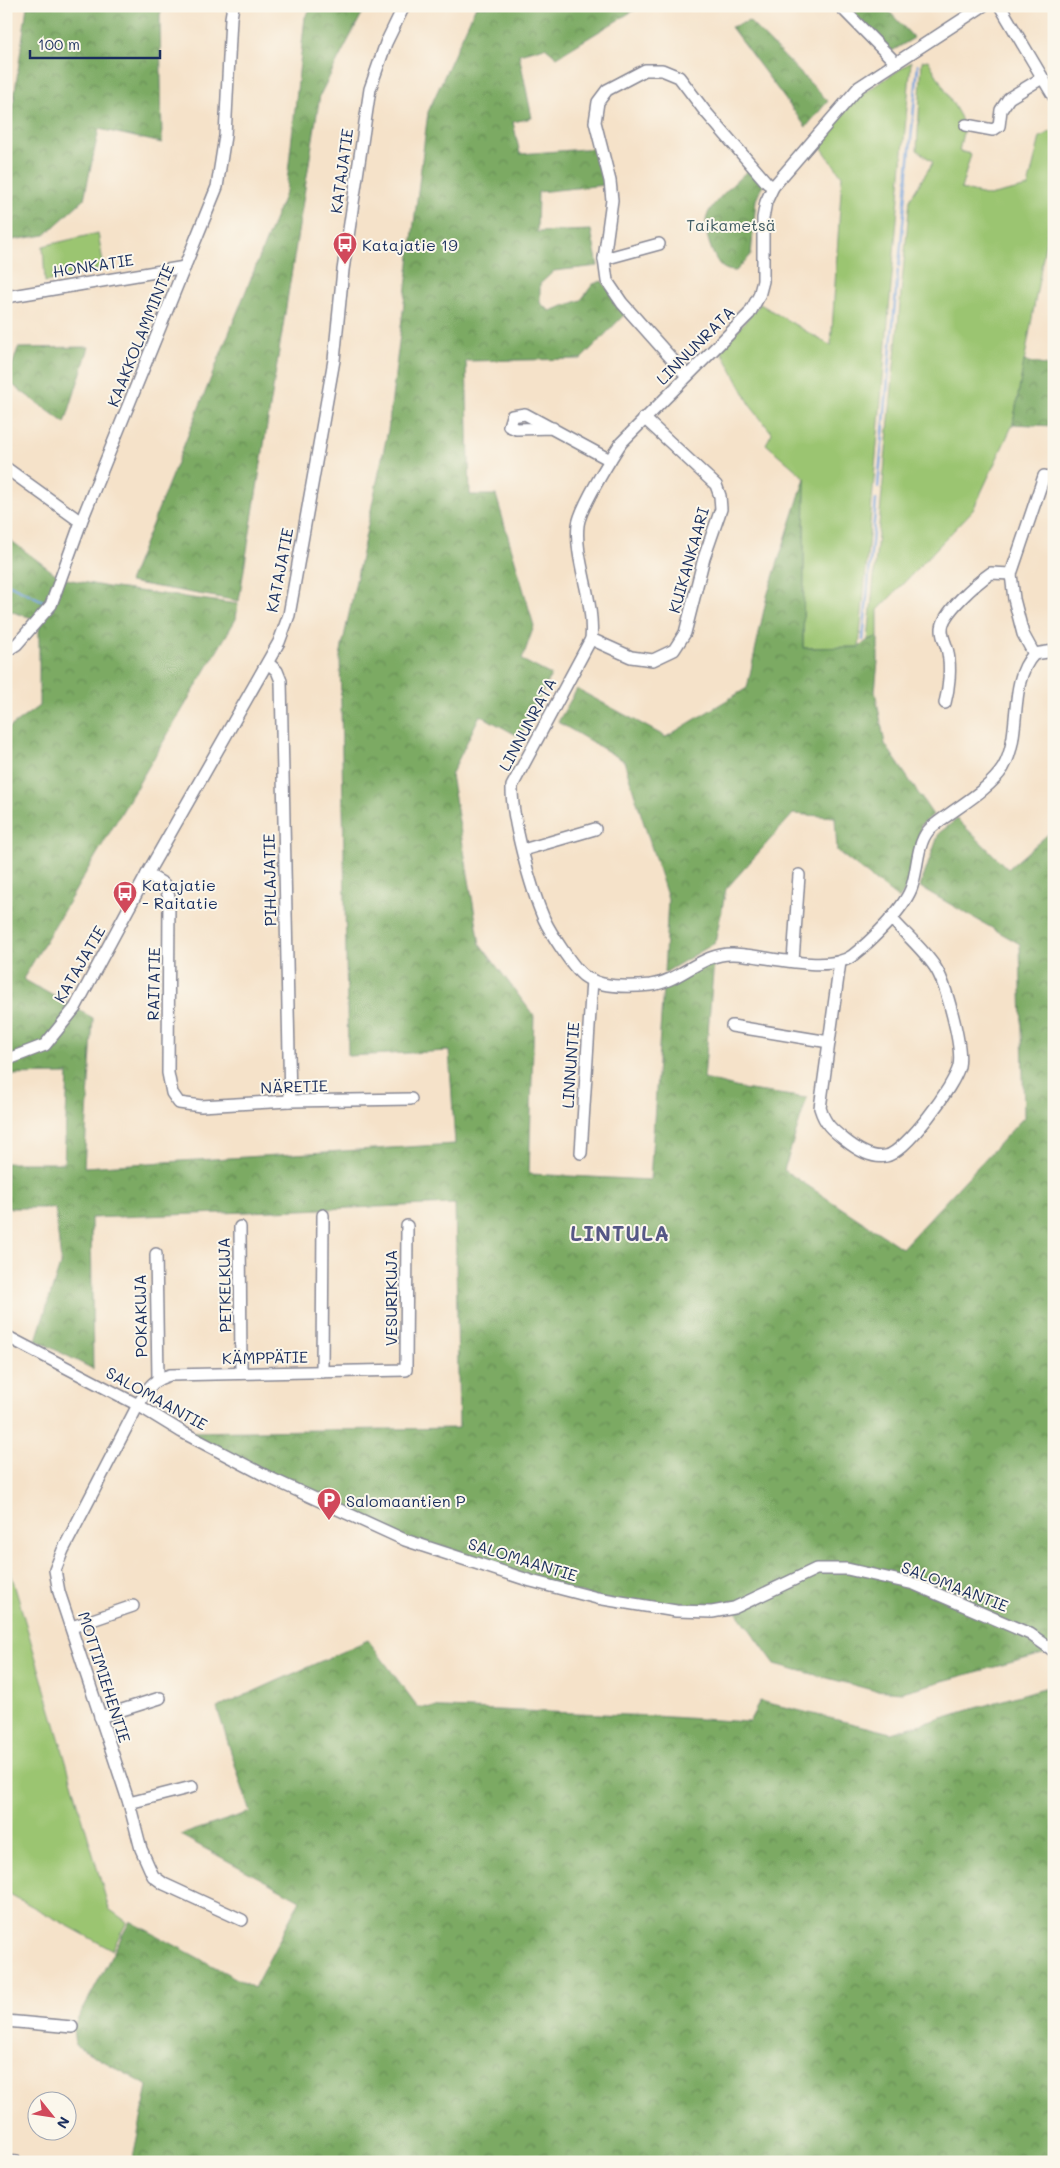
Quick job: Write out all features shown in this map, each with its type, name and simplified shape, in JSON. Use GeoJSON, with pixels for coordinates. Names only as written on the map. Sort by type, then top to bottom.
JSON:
{"type":"FeatureCollection","features":[{"type":"Feature","properties":{"kind":"street","name":"KAAKKOLAMMINTIE"},"geometry":{"type":"LineString","coordinates":[[6,650],[17,644],[50,605],[81,522],[217,187],[225,136],[230,18],[234,6]]}},
{"type":"Feature","properties":{"kind":"street","name":"KATAJATIE"},"geometry":{"type":"LineString","coordinates":[[6,1060],[45,1045],[74,1008],[147,874],[279,642],[289,615],[334,360],[343,270],[370,89],[386,43],[404,6]]}},
{"type":"Feature","properties":{"kind":"street"},"geometry":{"type":"LineString","coordinates":[[840,6],[896,62]]}},
{"type":"Feature","properties":{"kind":"street","name":"LINNUNRATA"},"geometry":{"type":"LineString","coordinates":[[840,962],[824,964],[732,953],[713,956],[666,982],[649,985],[612,985],[592,980],[575,967],[545,921],[523,850],[512,798],[512,786],[591,639],[593,622],[579,543],[578,524],[610,460],[621,443],[749,314],[760,296],[763,281],[763,218],[766,202],[773,187],[854,92],[896,62],[984,6]]}},
{"type":"Feature","properties":{"kind":"street"},"geometry":{"type":"LineString","coordinates":[[1000,6],[1054,97]]}},
{"type":"Feature","properties":{"kind":"street"},"geometry":{"type":"LineString","coordinates":[[687,376],[622,304],[607,281],[604,259],[612,200],[610,181],[595,122],[598,102],[607,90],[645,70],[662,70],[679,76],[723,132],[767,183],[773,187]]}},
{"type":"Feature","properties":{"kind":"street"},"geometry":{"type":"LineString","coordinates":[[966,125],[993,130],[998,126],[1001,110],[1009,98],[1042,78]]}},
{"type":"Feature","properties":{"kind":"street"},"geometry":{"type":"LineString","coordinates":[[604,259],[659,244]]}},
{"type":"Feature","properties":{"kind":"street","name":"HONKATIE"},"geometry":{"type":"LineString","coordinates":[[6,297],[185,267]]}},
{"type":"Feature","properties":{"kind":"street","name":"KUIKANKAARI"},"geometry":{"type":"LineString","coordinates":[[591,639],[631,657],[653,660],[674,650],[685,633],[704,558],[721,508],[720,496],[716,485],[644,418]]}},
{"type":"Feature","properties":{"kind":"street"},"geometry":{"type":"LineString","coordinates":[[553,428],[610,460]]}},
{"type":"Feature","properties":{"kind":"street"},"geometry":{"type":"LineString","coordinates":[[6,468],[81,522]]}},
{"type":"Feature","properties":{"kind":"street"},"geometry":{"type":"LineString","coordinates":[[1034,654],[1022,634],[1014,599],[1011,574],[1044,476]]}},
{"type":"Feature","properties":{"kind":"street"},"geometry":{"type":"LineString","coordinates":[[945,703],[948,692],[949,654],[942,630],[947,617],[975,585],[992,573],[1011,574]]}},
{"type":"Feature","properties":{"kind":"street"},"geometry":{"type":"LineString","coordinates":[[891,918],[935,966],[944,986],[959,1049],[959,1065],[953,1083],[928,1116],[896,1152],[885,1156],[869,1154],[850,1144],[824,1121],[820,1108],[840,962],[851,956],[901,907],[911,888],[926,833],[991,782],[1003,768],[1010,752],[1021,678],[1026,663],[1034,654],[1054,651]]}},
{"type":"Feature","properties":{"kind":"street","name":"PIHLAJATIE"},"geometry":{"type":"LineString","coordinates":[[268,663],[277,670],[281,681],[290,1101]]}},
{"type":"Feature","properties":{"kind":"street"},"geometry":{"type":"LineString","coordinates":[[523,850],[595,829]]}},
{"type":"Feature","properties":{"kind":"street","name":"RAITATIE"},"geometry":{"type":"LineString","coordinates":[[147,874],[164,884],[170,897],[168,1073],[172,1093],[178,1103]]}},
{"type":"Feature","properties":{"kind":"street"},"geometry":{"type":"LineString","coordinates":[[793,961],[799,875]]}},
{"type":"Feature","properties":{"kind":"street","name":"LINNUNTIE"},"geometry":{"type":"LineString","coordinates":[[581,1153],[592,980]]}},
{"type":"Feature","properties":{"kind":"street"},"geometry":{"type":"LineString","coordinates":[[732,1026],[829,1042]]}},
{"type":"Feature","properties":{"kind":"street","name":"NÄRETIE"},"geometry":{"type":"LineString","coordinates":[[178,1103],[201,1106],[290,1101],[411,1099]]}},
{"type":"Feature","properties":{"kind":"street"},"geometry":{"type":"LineString","coordinates":[[322,1372],[323,1215]]}},
{"type":"Feature","properties":{"kind":"street","name":"VESURIKUJA"},"geometry":{"type":"LineString","coordinates":[[406,1226],[406,1370]]}},
{"type":"Feature","properties":{"kind":"street","name":"PETKELKUJA"},"geometry":{"type":"LineString","coordinates":[[240,1227],[241,1373]]}},
{"type":"Feature","properties":{"kind":"street","name":"POKAKUJA"},"geometry":{"type":"LineString","coordinates":[[156,1254],[158,1378]]}},
{"type":"Feature","properties":{"kind":"street","name":"SALOMAANTIE"},"geometry":{"type":"LineString","coordinates":[[6,1336],[138,1405],[182,1432],[270,1478],[393,1535],[531,1581],[597,1598],[667,1610],[712,1612],[734,1608],[816,1570],[847,1569],[914,1584],[1030,1634],[1054,1651]]}},
{"type":"Feature","properties":{"kind":"street","name":"KÄMPPÄTIE"},"geometry":{"type":"LineString","coordinates":[[158,1378],[170,1375],[406,1370]]}},
{"type":"Feature","properties":{"kind":"street"},"geometry":{"type":"LineString","coordinates":[[138,1405],[150,1386],[158,1378]]}},
{"type":"Feature","properties":{"kind":"street","name":"MOTTIMIEHENTIE"},"geometry":{"type":"LineString","coordinates":[[138,1405],[63,1550],[55,1570],[59,1592],[129,1803],[141,1849],[153,1876],[164,1884],[242,1920]]}},
{"type":"Feature","properties":{"kind":"street"},"geometry":{"type":"LineString","coordinates":[[72,1627],[133,1606]]}},
{"type":"Feature","properties":{"kind":"street"},"geometry":{"type":"LineString","coordinates":[[100,1717],[160,1698]]}},
{"type":"Feature","properties":{"kind":"street"},"geometry":{"type":"LineString","coordinates":[[129,1803],[192,1787]]}},
{"type":"Feature","properties":{"kind":"street"},"geometry":{"type":"LineString","coordinates":[[6,2021],[72,2026]]}},
{"type":"Feature","properties":{"kind":"street"},"geometry":{"type":"LineString","coordinates":[[6,2161],[17,2162]]}},
{"type":"Feature","properties":{"kind":"green space"},"geometry":{"type":"Polygon","coordinates":[[[27,6],[163,6],[160,15],[162,143],[99,129],[84,199],[45,235],[6,241],[6,156],[27,6]]]}},
{"type":"Feature","properties":{"kind":"green space"},"geometry":{"type":"Polygon","coordinates":[[[313,6],[366,6],[320,95],[239,601],[129,582],[286,191],[305,17],[313,6]]]}},
{"type":"Feature","properties":{"kind":"green space"},"geometry":{"type":"Polygon","coordinates":[[[476,6],[641,6],[557,57],[545,47],[519,54],[532,118],[513,122],[520,154],[597,148],[605,185],[538,192],[537,232],[591,230],[598,266],[554,271],[540,284],[540,303],[550,311],[581,300],[593,284],[602,281],[625,314],[581,359],[466,361],[470,495],[496,495],[534,626],[522,660],[551,675],[520,737],[480,715],[451,775],[480,944],[534,1016],[529,1174],[650,1180],[663,987],[714,961],[704,1079],[743,1089],[807,1098],[784,1170],[902,1248],[1024,1117],[1020,944],[920,887],[939,833],[957,819],[1008,869],[1054,829],[1054,1651],[902,1692],[872,1690],[775,1664],[734,1608],[676,1611],[597,1598],[405,1540],[182,1432],[459,1428],[455,1204],[91,1218],[93,1369],[36,1340],[61,1262],[55,1208],[6,1208],[6,1163],[64,1163],[68,1074],[6,1075],[6,730],[39,706],[39,620],[6,610],[6,537],[61,578],[108,587],[238,604],[236,619],[23,979],[93,1018],[84,1167],[455,1144],[449,1051],[348,1056],[340,656],[388,430],[428,112],[476,6]]]}},
{"type":"Feature","properties":{"kind":"green space"},"geometry":{"type":"Polygon","coordinates":[[[847,6],[884,6],[914,38],[892,51],[847,6]]]}},
{"type":"Feature","properties":{"kind":"green space"},"geometry":{"type":"Polygon","coordinates":[[[749,21],[828,101],[806,127],[731,27],[749,21]]]}},
{"type":"Feature","properties":{"kind":"green space"},"geometry":{"type":"Polygon","coordinates":[[[928,60],[960,116],[964,128],[959,151],[971,154],[961,189],[989,196],[1028,187],[1040,137],[1054,130],[1054,196],[1013,424],[973,510],[878,610],[878,637],[868,640],[910,199],[933,162],[917,150],[922,61],[928,60]]]}},
{"type":"Feature","properties":{"kind":"green space"},"geometry":{"type":"Polygon","coordinates":[[[911,62],[859,647],[803,648],[805,478],[766,444],[772,433],[752,408],[721,350],[760,304],[831,346],[842,176],[818,143],[858,97],[911,62]]]}},
{"type":"Feature","properties":{"kind":"green space","name":"Taikametsä"},"geometry":{"type":"Polygon","coordinates":[[[749,169],[763,184],[756,200],[751,255],[736,271],[729,270],[721,266],[713,253],[706,221],[714,205],[749,169]]]}},
{"type":"Feature","properties":{"kind":"green space"},"geometry":{"type":"Polygon","coordinates":[[[98,233],[104,268],[45,282],[43,246],[98,233]]]}},
{"type":"Feature","properties":{"kind":"green space"},"geometry":{"type":"Polygon","coordinates":[[[89,347],[65,423],[7,381],[18,348],[89,347]]]}},
{"type":"Feature","properties":{"kind":"green space"},"geometry":{"type":"Polygon","coordinates":[[[1024,361],[1054,367],[1054,426],[1013,424],[1024,361]]]}},
{"type":"Feature","properties":{"kind":"green space"},"geometry":{"type":"Polygon","coordinates":[[[805,478],[803,648],[859,647],[868,640],[878,637],[875,691],[885,744],[933,815],[921,825],[910,882],[899,899],[837,851],[835,817],[793,814],[726,889],[715,943],[664,973],[668,899],[624,761],[558,722],[577,689],[666,737],[747,688],[767,596],[805,478]]]}},
{"type":"Feature","properties":{"kind":"green space"},"geometry":{"type":"Polygon","coordinates":[[[6,1556],[109,1909],[127,1922],[112,1950],[6,1892],[6,1556]]]}},
{"type":"Feature","properties":{"kind":"green space"},"geometry":{"type":"Polygon","coordinates":[[[368,1640],[418,1707],[654,1716],[749,1722],[760,1701],[891,1733],[1054,1685],[1054,2162],[132,2162],[148,2086],[75,2045],[73,2028],[130,1921],[254,1988],[300,1900],[180,1835],[250,1812],[217,1708],[368,1640]]]}},
{"type":"Feature","properties":{"kind":"waterway"},"geometry":{"type":"LineString","coordinates":[[899,266],[918,65]]}},
{"type":"Feature","properties":{"kind":"waterway"},"geometry":{"type":"LineString","coordinates":[[878,487],[898,270]]}},
{"type":"Feature","properties":{"kind":"waterway"},"geometry":{"type":"LineString","coordinates":[[863,640],[876,500]]}},
{"type":"Feature","properties":{"kind":"waterway"},"geometry":{"type":"LineString","coordinates":[[6,583],[43,601]]}},
{"type":"Feature","properties":{"kind":"place","name":"Katajatie 19"},"geometry":{"type":"Point","coordinates":[345,265]}},
{"type":"Feature","properties":{"kind":"place","name":"Katajatie - Raitatie"},"geometry":{"type":"Point","coordinates":[125,914]}},
{"type":"Feature","properties":{"kind":"place","name":"Salomaantien P"},"geometry":{"type":"Point","coordinates":[329,1521]}},
{"type":"Feature","properties":{"kind":"district","name":"LINTULA"},"geometry":{"type":"Point","coordinates":[620,1232]}}]}
